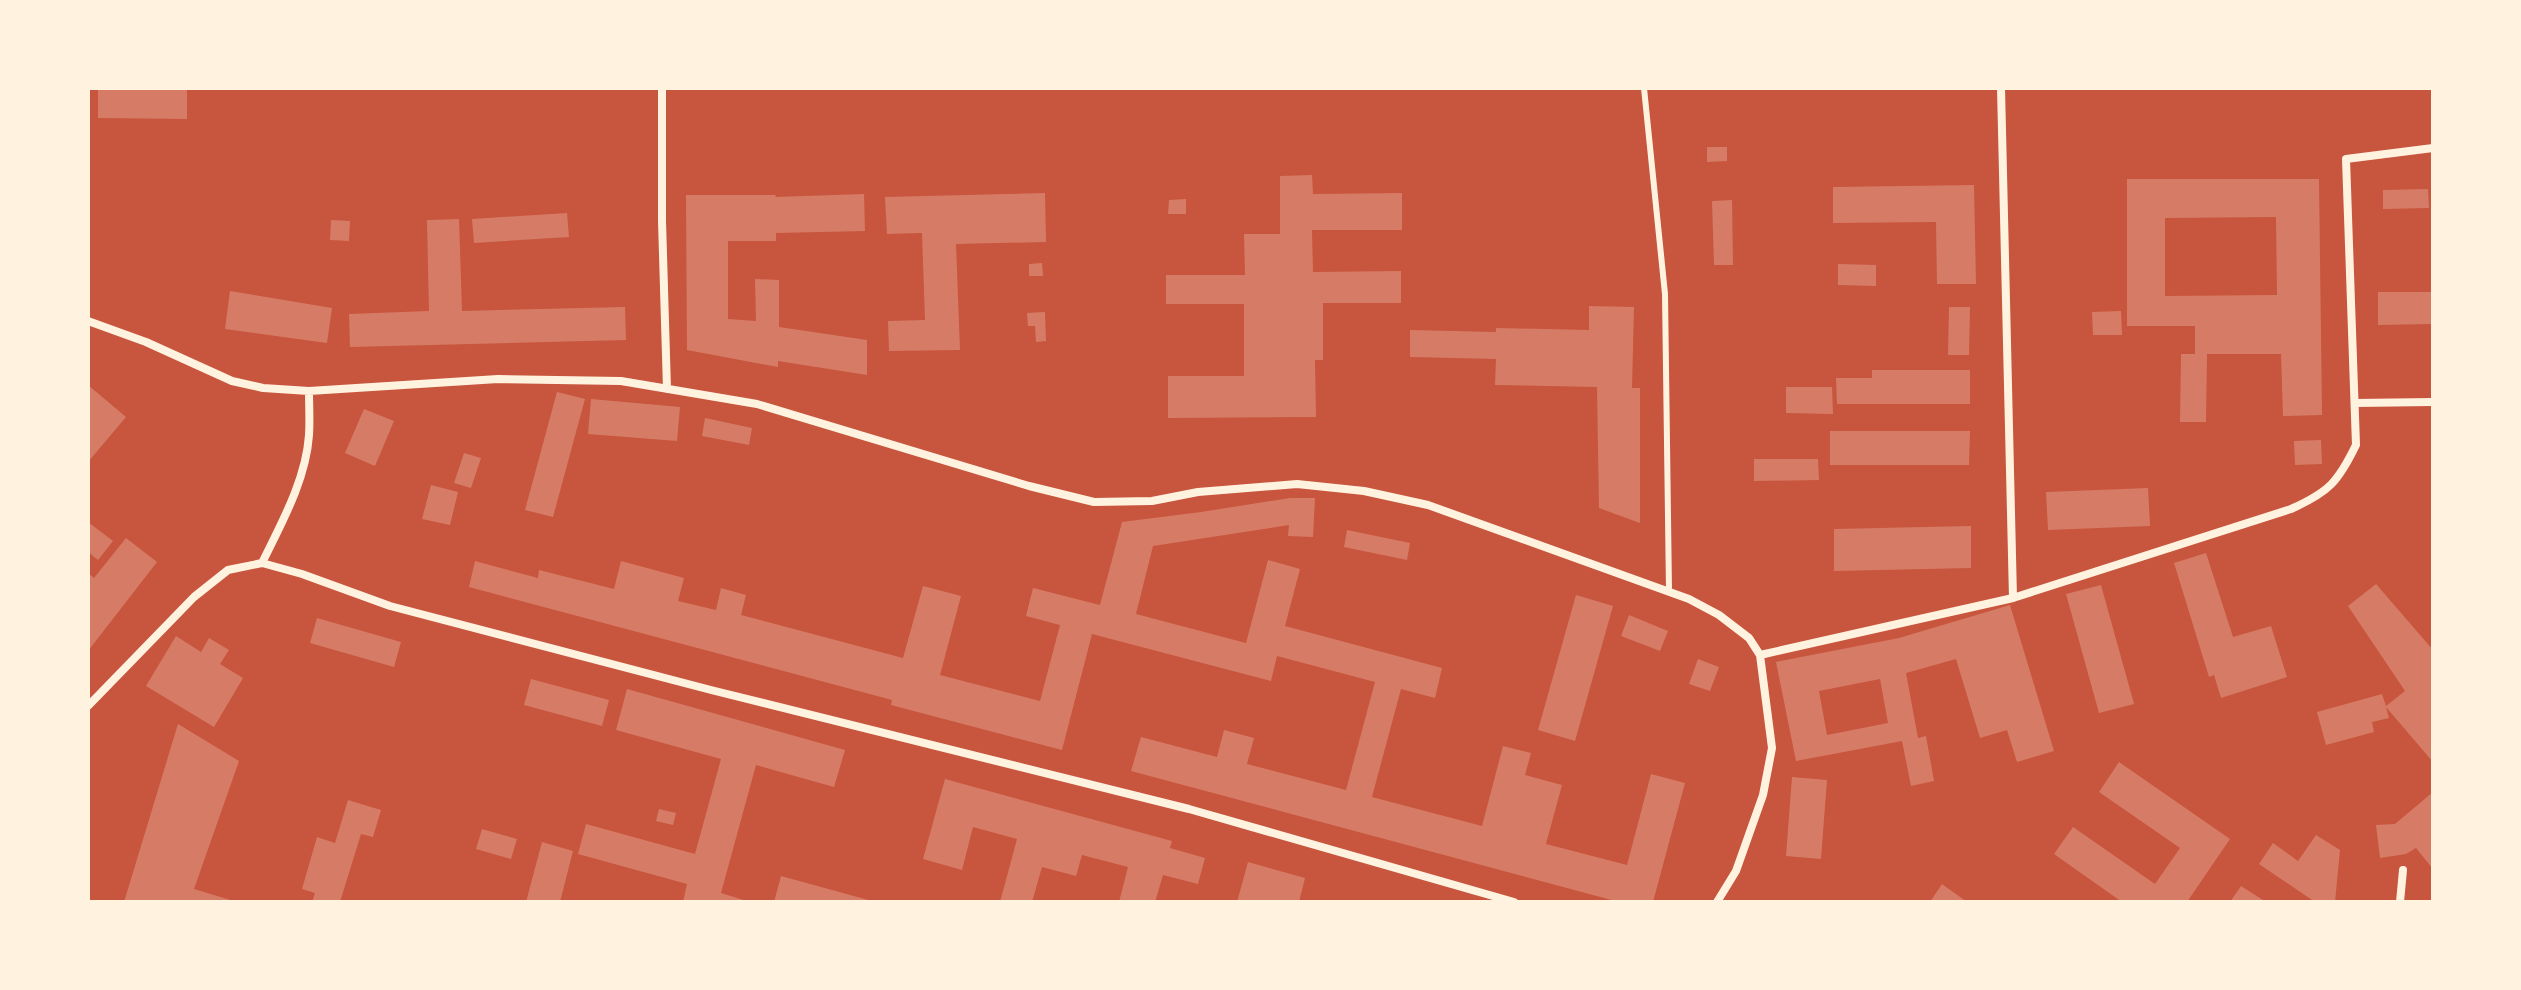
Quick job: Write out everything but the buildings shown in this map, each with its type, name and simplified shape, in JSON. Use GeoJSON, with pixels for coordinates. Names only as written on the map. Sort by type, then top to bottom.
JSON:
{"type":"FeatureCollection","features":[{"type":"Feature","properties":{"kind":"street"},"geometry":{"type":"LineString","coordinates":[[662,88],[667,389]]}},
{"type":"Feature","properties":{"kind":"street"},"geometry":{"type":"LineString","coordinates":[[2001,88],[2013,598]]}},
{"type":"Feature","properties":{"kind":"street"},"geometry":{"type":"LineString","coordinates":[[1760,655],[2013,598],[2291,509],[2319,496],[2342,475],[2356,445],[2346,159],[2433,148]]}},
{"type":"Feature","properties":{"kind":"street"},"geometry":{"type":"LineString","coordinates":[[88,321],[146,342],[232,381],[263,388],[309,391],[498,379],[621,381],[757,404],[1029,486],[1094,502],[1152,501],[1198,492],[1297,484],[1364,491],[1428,505],[1689,599],[1719,615],[1749,638],[1760,655],[1772,748],[1763,795],[1741,858],[1717,902]]}},
{"type":"Feature","properties":{"kind":"street"},"geometry":{"type":"LineString","coordinates":[[262,563],[286,515],[303,466],[309,437],[309,391]]}},
{"type":"Feature","properties":{"kind":"street"},"geometry":{"type":"LineString","coordinates":[[2355,403],[2433,402]]}},
{"type":"Feature","properties":{"kind":"street"},"geometry":{"type":"LineString","coordinates":[[88,706],[194,597],[228,570],[262,563],[390,606],[1189,809],[1514,902]]}},
{"type":"Feature","properties":{"kind":"street"},"geometry":{"type":"LineString","coordinates":[[2400,902],[2403,870]]}},
{"type":"Feature","properties":{"kind":"lane"},"geometry":{"type":"LineString","coordinates":[[1644,88],[1665,294],[1669,591]]}}]}
